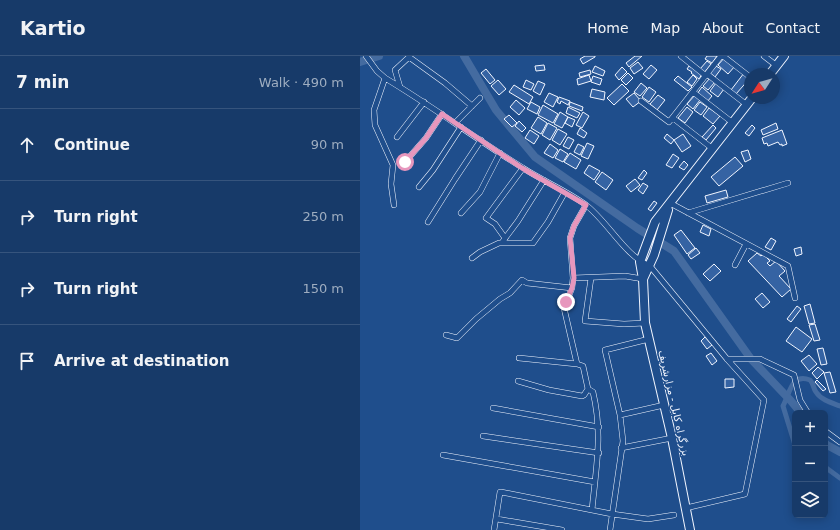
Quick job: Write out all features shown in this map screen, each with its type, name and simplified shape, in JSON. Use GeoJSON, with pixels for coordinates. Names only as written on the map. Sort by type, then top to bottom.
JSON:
{"type":"FeatureCollection","features":[{"type":"Feature","properties":{"kind":"highway"},"geometry":{"type":"LineString","coordinates":[[777,66],[784,56]]}},
{"type":"Feature","properties":{"kind":"highway","name":"بزرگراه کابل - مزارشریف"},"geometry":{"type":"LineString","coordinates":[[690,530],[672,438],[645,323],[641,259],[670,203],[747,105]]}},
{"type":"Feature","properties":{"kind":"highway","name":"بزرگراه کابل - مزارشریف"},"geometry":{"type":"LineString","coordinates":[[643,279],[654,255],[659,224]]}},
{"type":"Feature","properties":{"kind":"street"},"geometry":{"type":"LineString","coordinates":[[366,56],[377,71],[385,78],[424,102],[522,168],[586,205],[604,221],[621,243],[650,266],[727,359],[764,400],[745,494],[686,508]]}},
{"type":"Feature","properties":{"kind":"street"},"geometry":{"type":"LineString","coordinates":[[681,56],[747,105]]}},
{"type":"Feature","properties":{"kind":"street"},"geometry":{"type":"LineString","coordinates":[[641,101],[668,122],[722,56],[744,72]]}},
{"type":"Feature","properties":{"kind":"street"},"geometry":{"type":"LineString","coordinates":[[764,56],[777,66]]}},
{"type":"Feature","properties":{"kind":"street"},"geometry":{"type":"LineString","coordinates":[[400,87],[395,70],[409,57],[445,83],[472,106]]}},
{"type":"Feature","properties":{"kind":"street"},"geometry":{"type":"LineString","coordinates":[[385,78],[374,110],[375,125],[393,165],[391,184],[394,205]]}},
{"type":"Feature","properties":{"kind":"street"},"geometry":{"type":"LineString","coordinates":[[693,92],[733,123]]}},
{"type":"Feature","properties":{"kind":"street"},"geometry":{"type":"LineString","coordinates":[[455,124],[480,98]]}},
{"type":"Feature","properties":{"kind":"street"},"geometry":{"type":"LineString","coordinates":[[397,137],[424,102]]}},
{"type":"Feature","properties":{"kind":"street"},"geometry":{"type":"LineString","coordinates":[[405,162],[426,138],[442,114]]}},
{"type":"Feature","properties":{"kind":"street"},"geometry":{"type":"LineString","coordinates":[[672,118],[713,149]]}},
{"type":"Feature","properties":{"kind":"street"},"geometry":{"type":"LineString","coordinates":[[419,187],[433,170],[461,127]]}},
{"type":"Feature","properties":{"kind":"street"},"geometry":{"type":"LineString","coordinates":[[428,222],[481,140]]}},
{"type":"Feature","properties":{"kind":"street"},"geometry":{"type":"LineString","coordinates":[[461,213],[480,192],[500,153]]}},
{"type":"Feature","properties":{"kind":"street"},"geometry":{"type":"LineString","coordinates":[[505,238],[495,224],[486,218],[522,168]]}},
{"type":"Feature","properties":{"kind":"street"},"geometry":{"type":"LineString","coordinates":[[501,243],[518,221],[544,180]]}},
{"type":"Feature","properties":{"kind":"street"},"geometry":{"type":"LineString","coordinates":[[688,213],[788,183]]}},
{"type":"Feature","properties":{"kind":"street"},"geometry":{"type":"LineString","coordinates":[[472,258],[480,252],[501,243],[533,243],[548,222],[565,192]]}},
{"type":"Feature","properties":{"kind":"street"},"geometry":{"type":"LineString","coordinates":[[670,203],[788,266],[795,298]]}},
{"type":"Feature","properties":{"kind":"street"},"geometry":{"type":"LineString","coordinates":[[577,364],[564,308],[572,288],[574,278],[570,238],[574,226],[586,205]]}},
{"type":"Feature","properties":{"kind":"street"},"geometry":{"type":"LineString","coordinates":[[734,265],[746,244]]}},
{"type":"Feature","properties":{"kind":"street"},"geometry":{"type":"LineString","coordinates":[[574,278],[625,276],[643,279]]}},
{"type":"Feature","properties":{"kind":"street"},"geometry":{"type":"LineString","coordinates":[[591,278],[585,321],[624,324],[645,323]]}},
{"type":"Feature","properties":{"kind":"street"},"geometry":{"type":"LineString","coordinates":[[446,335],[457,338],[476,319],[500,299],[510,294],[522,280],[527,283],[572,288]]}},
{"type":"Feature","properties":{"kind":"street"},"geometry":{"type":"LineString","coordinates":[[610,530],[623,441],[620,415],[605,350],[649,340]]}},
{"type":"Feature","properties":{"kind":"street"},"geometry":{"type":"LineString","coordinates":[[519,358],[577,364],[583,366],[588,389],[593,392],[598,411],[598,453],[592,510]]}},
{"type":"Feature","properties":{"kind":"street"},"geometry":{"type":"LineString","coordinates":[[727,359],[760,359],[794,375],[800,400],[806,410]]}},
{"type":"Feature","properties":{"kind":"street"},"geometry":{"type":"LineString","coordinates":[[518,381],[549,390],[582,396],[588,389]]}},
{"type":"Feature","properties":{"kind":"street"},"geometry":{"type":"LineString","coordinates":[[620,415],[664,405]]}},
{"type":"Feature","properties":{"kind":"street"},"geometry":{"type":"LineString","coordinates":[[493,408],[599,427]]}},
{"type":"Feature","properties":{"kind":"street"},"geometry":{"type":"LineString","coordinates":[[828,432],[837,437],[840,442]]}},
{"type":"Feature","properties":{"kind":"street"},"geometry":{"type":"LineString","coordinates":[[483,436],[598,453]]}},
{"type":"Feature","properties":{"kind":"street"},"geometry":{"type":"LineString","coordinates":[[621,448],[672,438]]}},
{"type":"Feature","properties":{"kind":"street"},"geometry":{"type":"LineString","coordinates":[[443,454],[595,482]]}},
{"type":"Feature","properties":{"kind":"street"},"geometry":{"type":"LineString","coordinates":[[494,530],[500,492],[612,514],[648,519],[674,515]]}},
{"type":"Feature","properties":{"kind":"street"},"geometry":{"type":"LineString","coordinates":[[496,519],[562,530]]}},
{"type":"Feature","properties":{"kind":"building"},"geometry":{"type":"Polygon","coordinates":[[[585,56],[595,57],[583,64],[580,59],[585,56]]]}},
{"type":"Feature","properties":{"kind":"building"},"geometry":{"type":"Polygon","coordinates":[[[635,56],[642,56],[629,67],[626,63],[635,56]]]}},
{"type":"Feature","properties":{"kind":"building"},"geometry":{"type":"Polygon","coordinates":[[[707,56],[717,56],[712,63],[705,59],[707,56]]]}},
{"type":"Feature","properties":{"kind":"building"},"geometry":{"type":"Polygon","coordinates":[[[725,57],[735,66],[728,74],[718,65],[725,57]]]}},
{"type":"Feature","properties":{"kind":"building"},"geometry":{"type":"Polygon","coordinates":[[[707,61],[711,64],[704,73],[700,69],[707,61]]]}},
{"type":"Feature","properties":{"kind":"building"},"geometry":{"type":"Polygon","coordinates":[[[638,62],[643,68],[634,74],[630,68],[638,62]]]}},
{"type":"Feature","properties":{"kind":"building"},"geometry":{"type":"Polygon","coordinates":[[[544,65],[545,70],[536,71],[535,66],[544,65]]]}},
{"type":"Feature","properties":{"kind":"building"},"geometry":{"type":"Polygon","coordinates":[[[651,65],[657,70],[649,79],[643,74],[651,65]]]}},
{"type":"Feature","properties":{"kind":"building"},"geometry":{"type":"Polygon","coordinates":[[[595,66],[605,71],[603,76],[592,72],[595,66]]]}},
{"type":"Feature","properties":{"kind":"building"},"geometry":{"type":"Polygon","coordinates":[[[689,66],[702,74],[699,79],[687,69],[689,66]]]}},
{"type":"Feature","properties":{"kind":"building"},"geometry":{"type":"Polygon","coordinates":[[[716,66],[721,69],[715,77],[710,73],[716,66]]]}},
{"type":"Feature","properties":{"kind":"building"},"geometry":{"type":"Polygon","coordinates":[[[622,67],[627,72],[619,80],[615,75],[622,67]]]}},
{"type":"Feature","properties":{"kind":"building"},"geometry":{"type":"Polygon","coordinates":[[[486,69],[495,80],[490,84],[481,73],[486,69]]]}},
{"type":"Feature","properties":{"kind":"building"},"geometry":{"type":"Polygon","coordinates":[[[590,70],[591,74],[580,77],[579,73],[590,70]]]}},
{"type":"Feature","properties":{"kind":"building"},"geometry":{"type":"Polygon","coordinates":[[[628,73],[633,78],[626,85],[621,80],[628,73]]]}},
{"type":"Feature","properties":{"kind":"building"},"geometry":{"type":"Polygon","coordinates":[[[744,73],[744,85],[736,94],[731,90],[744,73]]]}},
{"type":"Feature","properties":{"kind":"building"},"geometry":{"type":"Polygon","coordinates":[[[589,75],[591,81],[578,85],[577,79],[589,75]]]}},
{"type":"Feature","properties":{"kind":"building"},"geometry":{"type":"Polygon","coordinates":[[[693,75],[697,79],[692,86],[687,82],[693,75]]]}},
{"type":"Feature","properties":{"kind":"building"},"geometry":{"type":"Polygon","coordinates":[[[593,76],[602,79],[600,85],[591,82],[593,76]]]}},
{"type":"Feature","properties":{"kind":"building"},"geometry":{"type":"Polygon","coordinates":[[[678,76],[692,87],[688,91],[674,80],[678,76]]]}},
{"type":"Feature","properties":{"kind":"building"},"geometry":{"type":"Polygon","coordinates":[[[710,78],[715,82],[708,90],[703,86],[710,78]]]}},
{"type":"Feature","properties":{"kind":"building"},"geometry":{"type":"Polygon","coordinates":[[[498,80],[506,89],[499,95],[491,86],[498,80]]]}},
{"type":"Feature","properties":{"kind":"building"},"geometry":{"type":"Polygon","coordinates":[[[526,80],[534,84],[531,90],[523,87],[526,80]]]}},
{"type":"Feature","properties":{"kind":"building"},"geometry":{"type":"Polygon","coordinates":[[[538,81],[545,84],[540,95],[533,91],[538,81]]]}},
{"type":"Feature","properties":{"kind":"building"},"geometry":{"type":"Polygon","coordinates":[[[641,83],[647,88],[640,96],[634,92],[641,83]]]}},
{"type":"Feature","properties":{"kind":"building"},"geometry":{"type":"Polygon","coordinates":[[[716,83],[724,89],[718,97],[710,91],[716,83]]]}},
{"type":"Feature","properties":{"kind":"building"},"geometry":{"type":"Polygon","coordinates":[[[622,84],[629,91],[614,105],[607,98],[622,84]]]}},
{"type":"Feature","properties":{"kind":"building"},"geometry":{"type":"Polygon","coordinates":[[[514,85],[533,97],[529,104],[509,92],[514,85]]]}},
{"type":"Feature","properties":{"kind":"building"},"geometry":{"type":"Polygon","coordinates":[[[649,87],[656,92],[649,102],[642,97],[649,87]]]}},
{"type":"Feature","properties":{"kind":"building"},"geometry":{"type":"Polygon","coordinates":[[[702,87],[712,96],[707,102],[697,94],[702,87]]]}},
{"type":"Feature","properties":{"kind":"building"},"geometry":{"type":"Polygon","coordinates":[[[592,89],[605,92],[604,100],[590,97],[592,89]]]}},
{"type":"Feature","properties":{"kind":"building"},"geometry":{"type":"Polygon","coordinates":[[[549,93],[558,97],[553,107],[544,102],[549,93]]]}},
{"type":"Feature","properties":{"kind":"building"},"geometry":{"type":"Polygon","coordinates":[[[634,93],[641,101],[633,107],[626,99],[634,93]]]}},
{"type":"Feature","properties":{"kind":"building"},"geometry":{"type":"Polygon","coordinates":[[[658,95],[665,100],[657,110],[650,104],[658,95]]]}},
{"type":"Feature","properties":{"kind":"building"},"geometry":{"type":"Polygon","coordinates":[[[695,95],[700,100],[693,109],[687,104],[695,95]]]}},
{"type":"Feature","properties":{"kind":"building"},"geometry":{"type":"Polygon","coordinates":[[[559,97],[570,101],[568,105],[561,101],[560,104],[557,102],[559,97]]]}},
{"type":"Feature","properties":{"kind":"building"},"geometry":{"type":"Polygon","coordinates":[[[516,100],[525,108],[519,115],[510,107],[516,100]]]}},
{"type":"Feature","properties":{"kind":"building"},"geometry":{"type":"Polygon","coordinates":[[[531,102],[540,107],[537,114],[527,109],[531,102]]]}},
{"type":"Feature","properties":{"kind":"building"},"geometry":{"type":"Polygon","coordinates":[[[570,102],[583,107],[582,111],[569,106],[570,102]]]}},
{"type":"Feature","properties":{"kind":"building"},"geometry":{"type":"Polygon","coordinates":[[[700,102],[707,107],[701,115],[694,110],[700,102]]]}},
{"type":"Feature","properties":{"kind":"building"},"geometry":{"type":"Polygon","coordinates":[[[543,105],[558,114],[553,123],[538,115],[543,105]]]}},
{"type":"Feature","properties":{"kind":"building"},"geometry":{"type":"Polygon","coordinates":[[[568,107],[580,113],[577,118],[566,113],[568,107]]]}},
{"type":"Feature","properties":{"kind":"building"},"geometry":{"type":"Polygon","coordinates":[[[687,107],[693,112],[685,123],[678,118],[687,107]]]}},
{"type":"Feature","properties":{"kind":"building"},"geometry":{"type":"Polygon","coordinates":[[[709,108],[720,116],[713,124],[703,116],[709,108]]]}},
{"type":"Feature","properties":{"kind":"building"},"geometry":{"type":"Polygon","coordinates":[[[560,112],[568,117],[562,128],[554,124],[560,112]]]}},
{"type":"Feature","properties":{"kind":"building"},"geometry":{"type":"Polygon","coordinates":[[[583,112],[589,116],[582,128],[576,125],[583,112]]]}},
{"type":"Feature","properties":{"kind":"building"},"geometry":{"type":"Polygon","coordinates":[[[509,115],[517,123],[512,127],[504,119],[509,115]]]}},
{"type":"Feature","properties":{"kind":"building"},"geometry":{"type":"Polygon","coordinates":[[[538,117],[547,123],[541,134],[531,128],[538,117]]]}},
{"type":"Feature","properties":{"kind":"building"},"geometry":{"type":"Polygon","coordinates":[[[568,117],[575,120],[572,127],[565,123],[568,117]]]}},
{"type":"Feature","properties":{"kind":"building"},"geometry":{"type":"Polygon","coordinates":[[[519,121],[526,128],[522,132],[515,126],[519,121]]]}},
{"type":"Feature","properties":{"kind":"building"},"geometry":{"type":"Polygon","coordinates":[[[548,123],[557,128],[550,140],[542,135],[548,123]]]}},
{"type":"Feature","properties":{"kind":"building"},"geometry":{"type":"Polygon","coordinates":[[[776,123],[778,129],[763,135],[761,130],[776,123]]]}},
{"type":"Feature","properties":{"kind":"building"},"geometry":{"type":"Polygon","coordinates":[[[713,125],[716,128],[706,140],[702,137],[713,125]]]}},
{"type":"Feature","properties":{"kind":"building"},"geometry":{"type":"Polygon","coordinates":[[[752,125],[755,128],[749,136],[745,133],[752,125]]]}},
{"type":"Feature","properties":{"kind":"building"},"geometry":{"type":"Polygon","coordinates":[[[580,128],[587,133],[584,138],[577,134],[580,128]]]}},
{"type":"Feature","properties":{"kind":"building"},"geometry":{"type":"Polygon","coordinates":[[[558,129],[567,134],[560,145],[552,140],[558,129]]]}},
{"type":"Feature","properties":{"kind":"building"},"geometry":{"type":"Polygon","coordinates":[[[530,130],[539,136],[534,144],[525,138],[530,130]]]}},
{"type":"Feature","properties":{"kind":"building"},"geometry":{"type":"Polygon","coordinates":[[[782,130],[787,144],[782,146],[782,144],[780,145],[778,142],[768,146],[767,143],[764,144],[762,138],[782,130]]]}},
{"type":"Feature","properties":{"kind":"building"},"geometry":{"type":"Polygon","coordinates":[[[667,134],[674,140],[671,144],[664,138],[667,134]]]}},
{"type":"Feature","properties":{"kind":"building"},"geometry":{"type":"Polygon","coordinates":[[[683,134],[691,146],[682,152],[674,140],[683,134]]]}},
{"type":"Feature","properties":{"kind":"building"},"geometry":{"type":"Polygon","coordinates":[[[568,137],[574,140],[569,149],[563,146],[568,137]]]}},
{"type":"Feature","properties":{"kind":"building"},"geometry":{"type":"Polygon","coordinates":[[[587,143],[594,146],[588,159],[581,156],[587,143]]]}},
{"type":"Feature","properties":{"kind":"building"},"geometry":{"type":"Polygon","coordinates":[[[550,144],[558,150],[553,158],[544,153],[550,144]]]}},
{"type":"Feature","properties":{"kind":"building"},"geometry":{"type":"Polygon","coordinates":[[[578,144],[584,147],[580,155],[574,152],[578,144]]]}},
{"type":"Feature","properties":{"kind":"building"},"geometry":{"type":"Polygon","coordinates":[[[560,149],[568,154],[563,162],[555,158],[560,149]]]}},
{"type":"Feature","properties":{"kind":"building"},"geometry":{"type":"Polygon","coordinates":[[[748,150],[751,159],[745,162],[741,152],[748,150]]]}},
{"type":"Feature","properties":{"kind":"building"},"geometry":{"type":"Polygon","coordinates":[[[570,153],[581,160],[576,169],[564,162],[570,153]]]}},
{"type":"Feature","properties":{"kind":"building"},"geometry":{"type":"Polygon","coordinates":[[[673,154],[679,158],[672,168],[666,165],[673,154]]]}},
{"type":"Feature","properties":{"kind":"building"},"geometry":{"type":"Polygon","coordinates":[[[735,157],[743,166],[719,186],[711,177],[735,157]]]}},
{"type":"Feature","properties":{"kind":"building"},"geometry":{"type":"Polygon","coordinates":[[[684,161],[688,165],[684,170],[679,167],[684,161]]]}},
{"type":"Feature","properties":{"kind":"building"},"geometry":{"type":"Polygon","coordinates":[[[589,165],[600,171],[594,180],[584,173],[589,165]]]}},
{"type":"Feature","properties":{"kind":"building"},"geometry":{"type":"Polygon","coordinates":[[[644,170],[647,173],[642,180],[638,178],[644,170]]]}},
{"type":"Feature","properties":{"kind":"building"},"geometry":{"type":"Polygon","coordinates":[[[602,172],[613,180],[606,190],[595,182],[602,172]]]}},
{"type":"Feature","properties":{"kind":"building"},"geometry":{"type":"Polygon","coordinates":[[[635,179],[640,185],[631,192],[626,186],[635,179]]]}},
{"type":"Feature","properties":{"kind":"building"},"geometry":{"type":"Polygon","coordinates":[[[643,183],[648,186],[643,194],[638,190],[643,183]]]}},
{"type":"Feature","properties":{"kind":"building"},"geometry":{"type":"Polygon","coordinates":[[[726,190],[728,197],[707,203],[705,196],[726,190]]]}},
{"type":"Feature","properties":{"kind":"building"},"geometry":{"type":"Polygon","coordinates":[[[654,201],[657,203],[651,211],[648,209],[654,201]]]}},
{"type":"Feature","properties":{"kind":"building"},"geometry":{"type":"Polygon","coordinates":[[[703,225],[711,229],[709,236],[700,232],[703,225]]]}},
{"type":"Feature","properties":{"kind":"building"},"geometry":{"type":"Polygon","coordinates":[[[681,230],[695,248],[687,254],[674,235],[681,230]]]}},
{"type":"Feature","properties":{"kind":"building"},"geometry":{"type":"Polygon","coordinates":[[[771,238],[776,241],[771,250],[765,247],[771,238]]]}},
{"type":"Feature","properties":{"kind":"building"},"geometry":{"type":"Polygon","coordinates":[[[801,247],[802,254],[796,256],[794,249],[801,247]]]}},
{"type":"Feature","properties":{"kind":"building"},"geometry":{"type":"Polygon","coordinates":[[[696,248],[700,253],[691,259],[688,255],[696,248]]]}},
{"type":"Feature","properties":{"kind":"building"},"geometry":{"type":"Polygon","coordinates":[[[757,253],[761,256],[763,254],[770,261],[767,263],[770,266],[776,261],[785,271],[779,276],[791,289],[782,297],[748,261],[757,253]]]}},
{"type":"Feature","properties":{"kind":"building"},"geometry":{"type":"Polygon","coordinates":[[[714,264],[721,271],[710,281],[703,274],[714,264]]]}},
{"type":"Feature","properties":{"kind":"building"},"geometry":{"type":"Polygon","coordinates":[[[762,293],[770,302],[763,308],[755,299],[762,293]]]}},
{"type":"Feature","properties":{"kind":"building"},"geometry":{"type":"Polygon","coordinates":[[[810,304],[815,323],[809,324],[804,306],[810,304]]]}},
{"type":"Feature","properties":{"kind":"building"},"geometry":{"type":"Polygon","coordinates":[[[797,306],[801,309],[791,322],[787,319],[797,306]]]}},
{"type":"Feature","properties":{"kind":"building"},"geometry":{"type":"Polygon","coordinates":[[[815,324],[820,340],[814,341],[809,325],[815,324]]]}},
{"type":"Feature","properties":{"kind":"building"},"geometry":{"type":"Polygon","coordinates":[[[796,327],[812,339],[802,352],[786,341],[796,327]]]}},
{"type":"Feature","properties":{"kind":"building"},"geometry":{"type":"Polygon","coordinates":[[[705,337],[712,345],[707,349],[701,341],[705,337]]]}},
{"type":"Feature","properties":{"kind":"building"},"geometry":{"type":"Polygon","coordinates":[[[823,348],[827,364],[821,365],[817,349],[823,348]]]}},
{"type":"Feature","properties":{"kind":"building"},"geometry":{"type":"Polygon","coordinates":[[[711,353],[717,361],[712,365],[706,356],[711,353]]]}},
{"type":"Feature","properties":{"kind":"building"},"geometry":{"type":"Polygon","coordinates":[[[809,355],[817,364],[809,371],[801,361],[809,355]]]}},
{"type":"Feature","properties":{"kind":"building"},"geometry":{"type":"Polygon","coordinates":[[[818,367],[824,372],[817,379],[812,373],[818,367]]]}},
{"type":"Feature","properties":{"kind":"building"},"geometry":{"type":"Polygon","coordinates":[[[830,372],[836,392],[830,393],[824,373],[830,372]]]}},
{"type":"Feature","properties":{"kind":"building"},"geometry":{"type":"Polygon","coordinates":[[[725,379],[734,379],[734,387],[725,388],[725,379]]]}},
{"type":"Feature","properties":{"kind":"building"},"geometry":{"type":"Polygon","coordinates":[[[817,380],[826,389],[823,391],[815,382],[817,380]]]}},
{"type":"Feature","properties":{"kind":"waterway"},"geometry":{"type":"LineString","coordinates":[[360,62],[379,56]]}},
{"type":"Feature","properties":{"kind":"waterway"},"geometry":{"type":"LineString","coordinates":[[464,56],[496,110],[535,157],[637,228],[674,251],[751,359],[798,410]]}},
{"type":"Feature","properties":{"kind":"waterway"},"geometry":{"type":"LineString","coordinates":[[792,435],[783,406],[792,386],[799,379],[810,380],[818,395],[827,401],[840,406]]}},
{"type":"Feature","properties":{"kind":"waterway"},"geometry":{"type":"LineString","coordinates":[[828,446],[840,452]]}},
{"type":"Feature","properties":{"kind":"waterway"},"geometry":{"type":"LineString","coordinates":[[828,469],[840,478]]}},
{"type":"Feature","properties":{"kind":"route"},"geometry":{"type":"LineString","coordinates":[[405,162],[426,138],[442,114],[522,168],[586,205],[574,226],[570,238],[574,278],[572,288],[566,302]]}}]}
